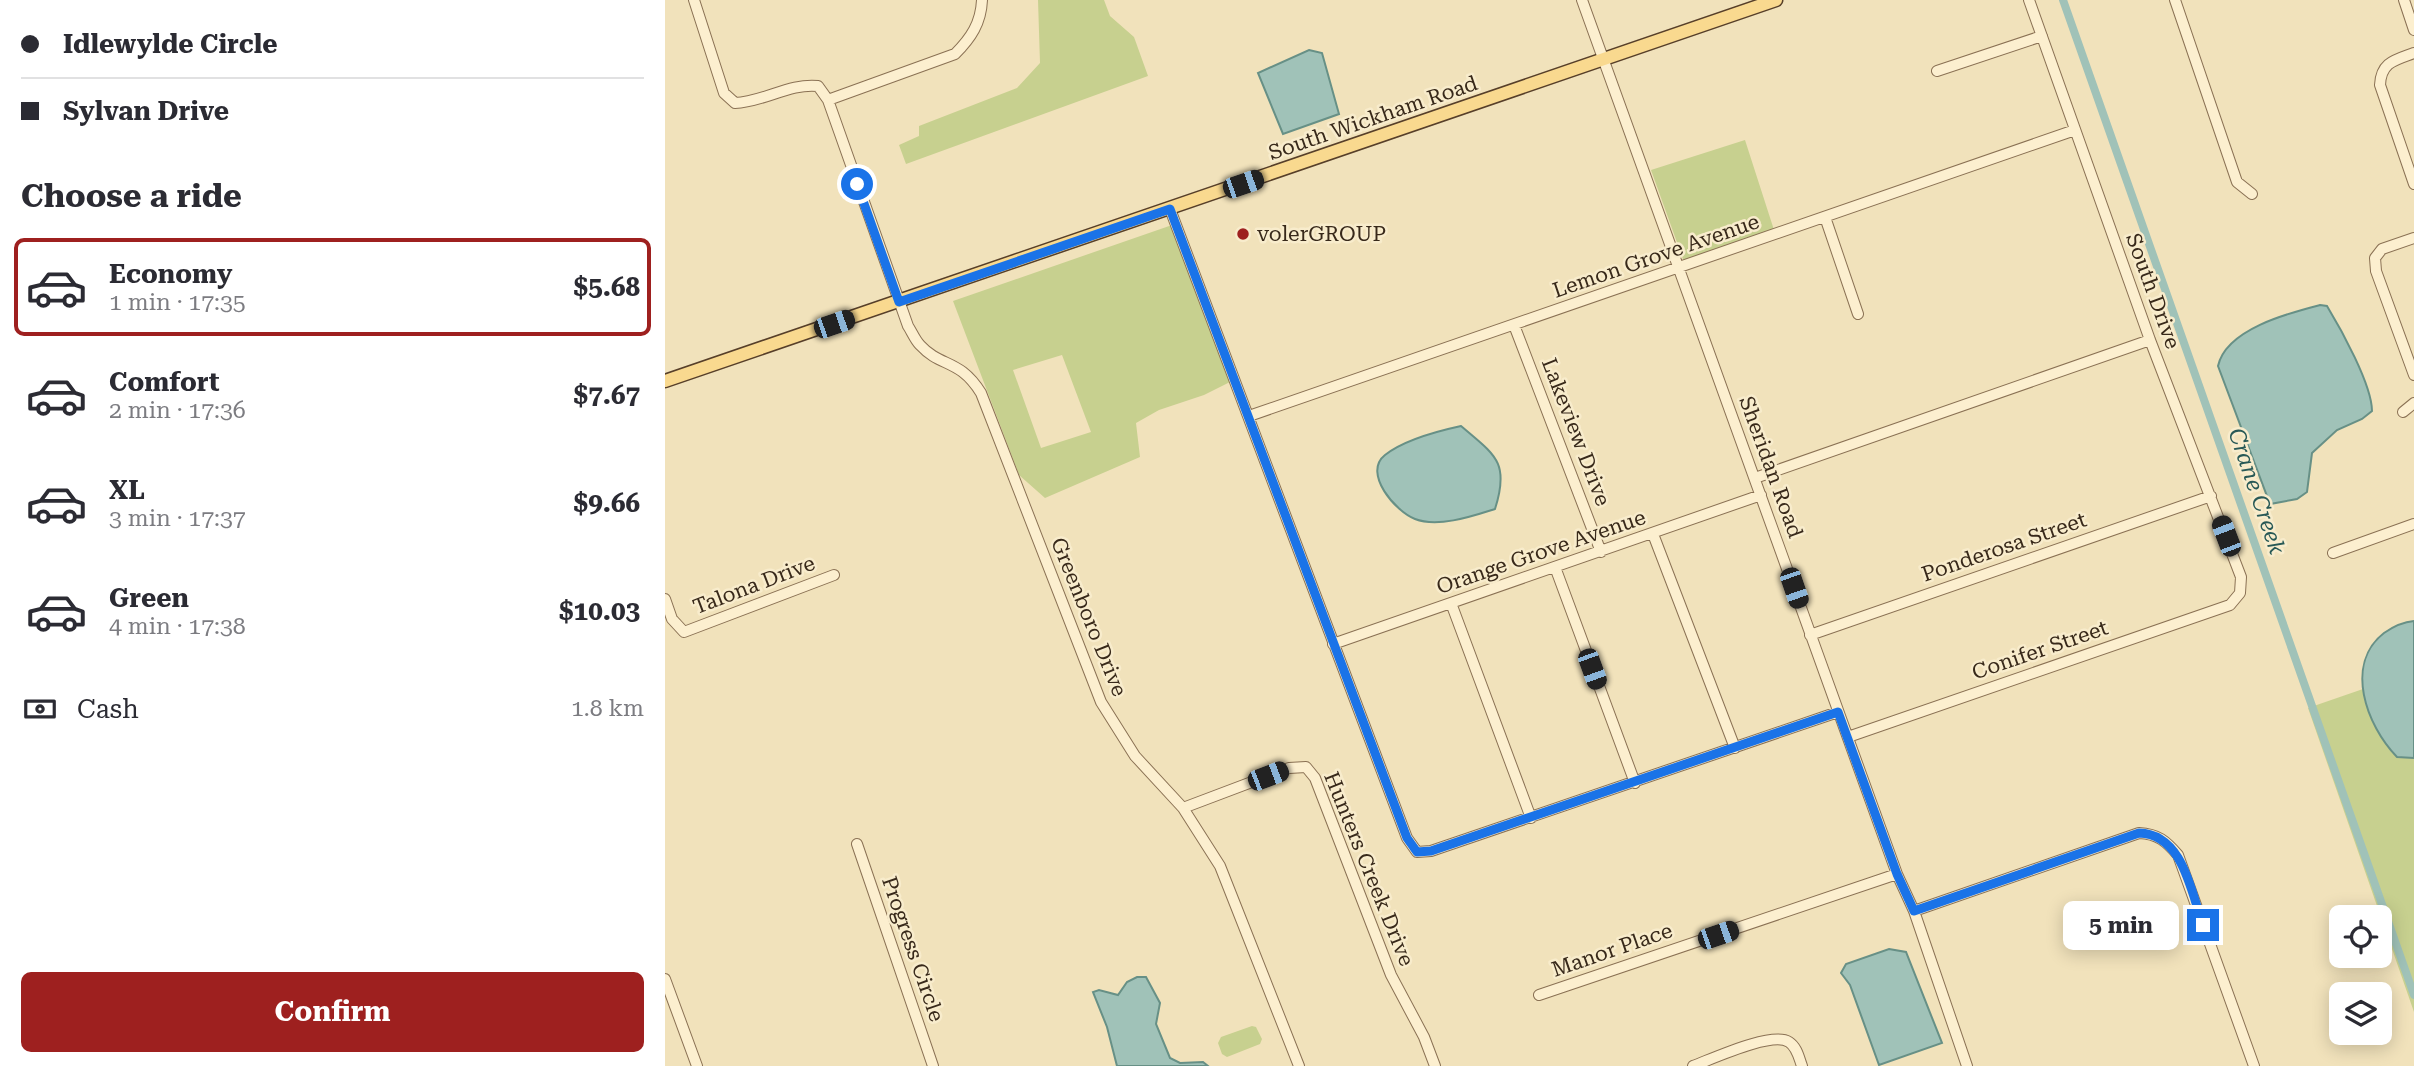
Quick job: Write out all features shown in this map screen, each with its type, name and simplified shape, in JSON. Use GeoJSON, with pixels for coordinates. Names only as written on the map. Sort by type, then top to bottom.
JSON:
{"type":"FeatureCollection","features":[{"type":"Feature","properties":{"kind":"main road","name":"South Wickham Road"},"geometry":{"type":"LineString","coordinates":[[665,381],[1776,0]]}},
{"type":"Feature","properties":{"kind":"street"},"geometry":{"type":"LineString","coordinates":[[694,0],[724,93],[735,103],[752,102],[801,84],[818,86],[828,100],[955,54],[971,38],[982,14],[982,0]]}},
{"type":"Feature","properties":{"kind":"street","name":"Sheridan Road"},"geometry":{"type":"LineString","coordinates":[[1582,0],[1897,874],[1914,911],[1967,1066]]}},
{"type":"Feature","properties":{"kind":"street","name":"South Drive"},"geometry":{"type":"LineString","coordinates":[[2029,0],[2150,340],[2241,577],[2240,593]]}},
{"type":"Feature","properties":{"kind":"street"},"geometry":{"type":"LineString","coordinates":[[2175,0],[2237,182],[2252,194]]}},
{"type":"Feature","properties":{"kind":"street"},"geometry":{"type":"LineString","coordinates":[[2404,0],[2414,30]]}},
{"type":"Feature","properties":{"kind":"street"},"geometry":{"type":"LineString","coordinates":[[1937,71],[2042,36]]}},
{"type":"Feature","properties":{"kind":"street"},"geometry":{"type":"LineString","coordinates":[[2414,53],[2388,63],[2380,72],[2380,85],[2414,184]]}},
{"type":"Feature","properties":{"kind":"street","name":"Greenboro Drive"},"geometry":{"type":"LineString","coordinates":[[828,100],[908,326],[921,345],[935,357],[960,367],[981,393],[1101,702],[1135,756],[1183,808],[1220,866],[1299,1066]]}},
{"type":"Feature","properties":{"kind":"street","name":"Lemon Grove Avenue"},"geometry":{"type":"LineString","coordinates":[[1249,416],[2075,130]]}},
{"type":"Feature","properties":{"kind":"street"},"geometry":{"type":"LineString","coordinates":[[1170,209],[1407,838],[1417,852],[1431,851],[1531,818],[1838,712]]}},
{"type":"Feature","properties":{"kind":"street"},"geometry":{"type":"LineString","coordinates":[[1825,217],[1858,314]]}},
{"type":"Feature","properties":{"kind":"street"},"geometry":{"type":"LineString","coordinates":[[2414,238],[2382,249],[2375,258],[2376,271],[2414,375]]}},
{"type":"Feature","properties":{"kind":"street","name":"Lakeview Drive"},"geometry":{"type":"LineString","coordinates":[[1514,326],[1601,552]]}},
{"type":"Feature","properties":{"kind":"street"},"geometry":{"type":"LineString","coordinates":[[1755,478],[2150,340]]}},
{"type":"Feature","properties":{"kind":"street"},"geometry":{"type":"LineString","coordinates":[[2403,412],[2414,403]]}},
{"type":"Feature","properties":{"kind":"street","name":"Orange Grove Avenue"},"geometry":{"type":"LineString","coordinates":[[1333,643],[1761,495]]}},
{"type":"Feature","properties":{"kind":"street","name":"Ponderosa Street"},"geometry":{"type":"LineString","coordinates":[[1810,635],[2211,496]]}},
{"type":"Feature","properties":{"kind":"street"},"geometry":{"type":"LineString","coordinates":[[2333,553],[2414,524]]}},
{"type":"Feature","properties":{"kind":"street"},"geometry":{"type":"LineString","coordinates":[[1653,534],[1735,748]]}},
{"type":"Feature","properties":{"kind":"street"},"geometry":{"type":"LineString","coordinates":[[1555,567],[1635,783]]}},
{"type":"Feature","properties":{"kind":"street","name":"Talona Drive"},"geometry":{"type":"LineString","coordinates":[[665,599],[672,619],[684,632],[834,575]]}},
{"type":"Feature","properties":{"kind":"street","name":"Conifer Street"},"geometry":{"type":"LineString","coordinates":[[1848,737],[2230,605],[2240,593]]}},
{"type":"Feature","properties":{"kind":"street"},"geometry":{"type":"LineString","coordinates":[[1451,603],[1531,818]]}},
{"type":"Feature","properties":{"kind":"street","name":"Hunters Creek Drive"},"geometry":{"type":"LineString","coordinates":[[1183,808],[1289,768],[1306,767],[1315,778],[1391,975],[1424,1037],[1434,1066]]}},
{"type":"Feature","properties":{"kind":"street"},"geometry":{"type":"LineString","coordinates":[[1914,911],[2139,833],[2164,840],[2178,855],[2254,1066]]}},
{"type":"Feature","properties":{"kind":"street","name":"Progress Circle"},"geometry":{"type":"LineString","coordinates":[[857,844],[933,1066]]}},
{"type":"Feature","properties":{"kind":"street","name":"Manor Place"},"geometry":{"type":"LineString","coordinates":[[1539,995],[1897,874]]}},
{"type":"Feature","properties":{"kind":"street"},"geometry":{"type":"LineString","coordinates":[[665,979],[698,1066]]}},
{"type":"Feature","properties":{"kind":"street"},"geometry":{"type":"LineString","coordinates":[[1693,1066],[1773,1038],[1788,1041],[1797,1051],[1802,1066]]}},
{"type":"Feature","properties":{"kind":"green space"},"geometry":{"type":"Polygon","coordinates":[[[1038,0],[1104,0],[1110,16],[1134,37],[1148,76],[906,164],[899,145],[919,136],[919,126],[1017,88],[1040,63],[1038,0]]]}},
{"type":"Feature","properties":{"kind":"green space"},"geometry":{"type":"Polygon","coordinates":[[[1745,140],[1774,230],[1689,261],[1683,259],[1651,170],[1745,140]]]}},
{"type":"Feature","properties":{"kind":"green space"},"geometry":{"type":"Polygon","coordinates":[[[1175,224],[1232,381],[1204,395],[1159,410],[1136,423],[1140,457],[1045,498],[1019,475],[953,301],[1175,224]],[[1062,355],[1013,370],[1041,448],[1091,432],[1062,355]]]}},
{"type":"Feature","properties":{"kind":"green space"},"geometry":{"type":"Polygon","coordinates":[[[2363,689],[2365,703],[2397,757],[2414,758],[2414,1012],[2392,949],[2392,905],[2377,905],[2308,708],[2363,689]]]}},
{"type":"Feature","properties":{"kind":"green space"},"geometry":{"type":"Polygon","coordinates":[[[1256,1027],[1262,1039],[1260,1044],[1227,1057],[1222,1054],[1218,1043],[1221,1037],[1256,1027]]]}},
{"type":"Feature","properties":{"kind":"water"},"geometry":{"type":"Polygon","coordinates":[[[1309,50],[1322,53],[1339,114],[1283,134],[1258,73],[1309,50]]]}},
{"type":"Feature","properties":{"kind":"water"},"geometry":{"type":"Polygon","coordinates":[[[2320,305],[2327,306],[2355,357],[2367,387],[2372,411],[2362,419],[2337,430],[2312,453],[2307,492],[2297,499],[2270,504],[2218,366],[2223,353],[2246,333],[2276,318],[2320,305]]]}},
{"type":"Feature","properties":{"kind":"water"},"geometry":{"type":"Polygon","coordinates":[[[1461,426],[1491,453],[1500,470],[1501,480],[1495,509],[1445,522],[1424,521],[1407,515],[1384,491],[1377,472],[1379,463],[1385,455],[1402,445],[1432,433],[1461,426]]]}},
{"type":"Feature","properties":{"kind":"water"},"geometry":{"type":"Polygon","coordinates":[[[2414,621],[2414,758],[2397,757],[2376,728],[2369,712],[2362,677],[2372,646],[2384,633],[2402,623],[2414,621]]]}},
{"type":"Feature","properties":{"kind":"water"},"geometry":{"type":"Polygon","coordinates":[[[1889,949],[1906,952],[1942,1043],[1879,1065],[1850,985],[1841,973],[1846,964],[1889,949]]]}},
{"type":"Feature","properties":{"kind":"water"},"geometry":{"type":"Polygon","coordinates":[[[1137,977],[1146,977],[1160,1003],[1156,1024],[1170,1058],[1180,1063],[1203,1062],[1208,1066],[1117,1066],[1107,1027],[1093,992],[1099,990],[1118,995],[1127,982],[1137,977]]]}},
{"type":"Feature","properties":{"kind":"waterway","name":"Crane Creek"},"geometry":{"type":"LineString","coordinates":[[2063,0],[2414,995]]}},
{"type":"Feature","properties":{"kind":"place","name":"volerGROUP"},"geometry":{"type":"Point","coordinates":[1243,234]}},
{"type":"Feature","properties":{"kind":"route"},"geometry":{"type":"LineString","coordinates":[[857,184],[899,302],[1170,209],[1407,838],[1417,852],[1431,851],[1531,818],[1838,712],[1897,874],[1914,911],[2139,833],[2164,840],[2178,855],[2203,925]]}}]}
